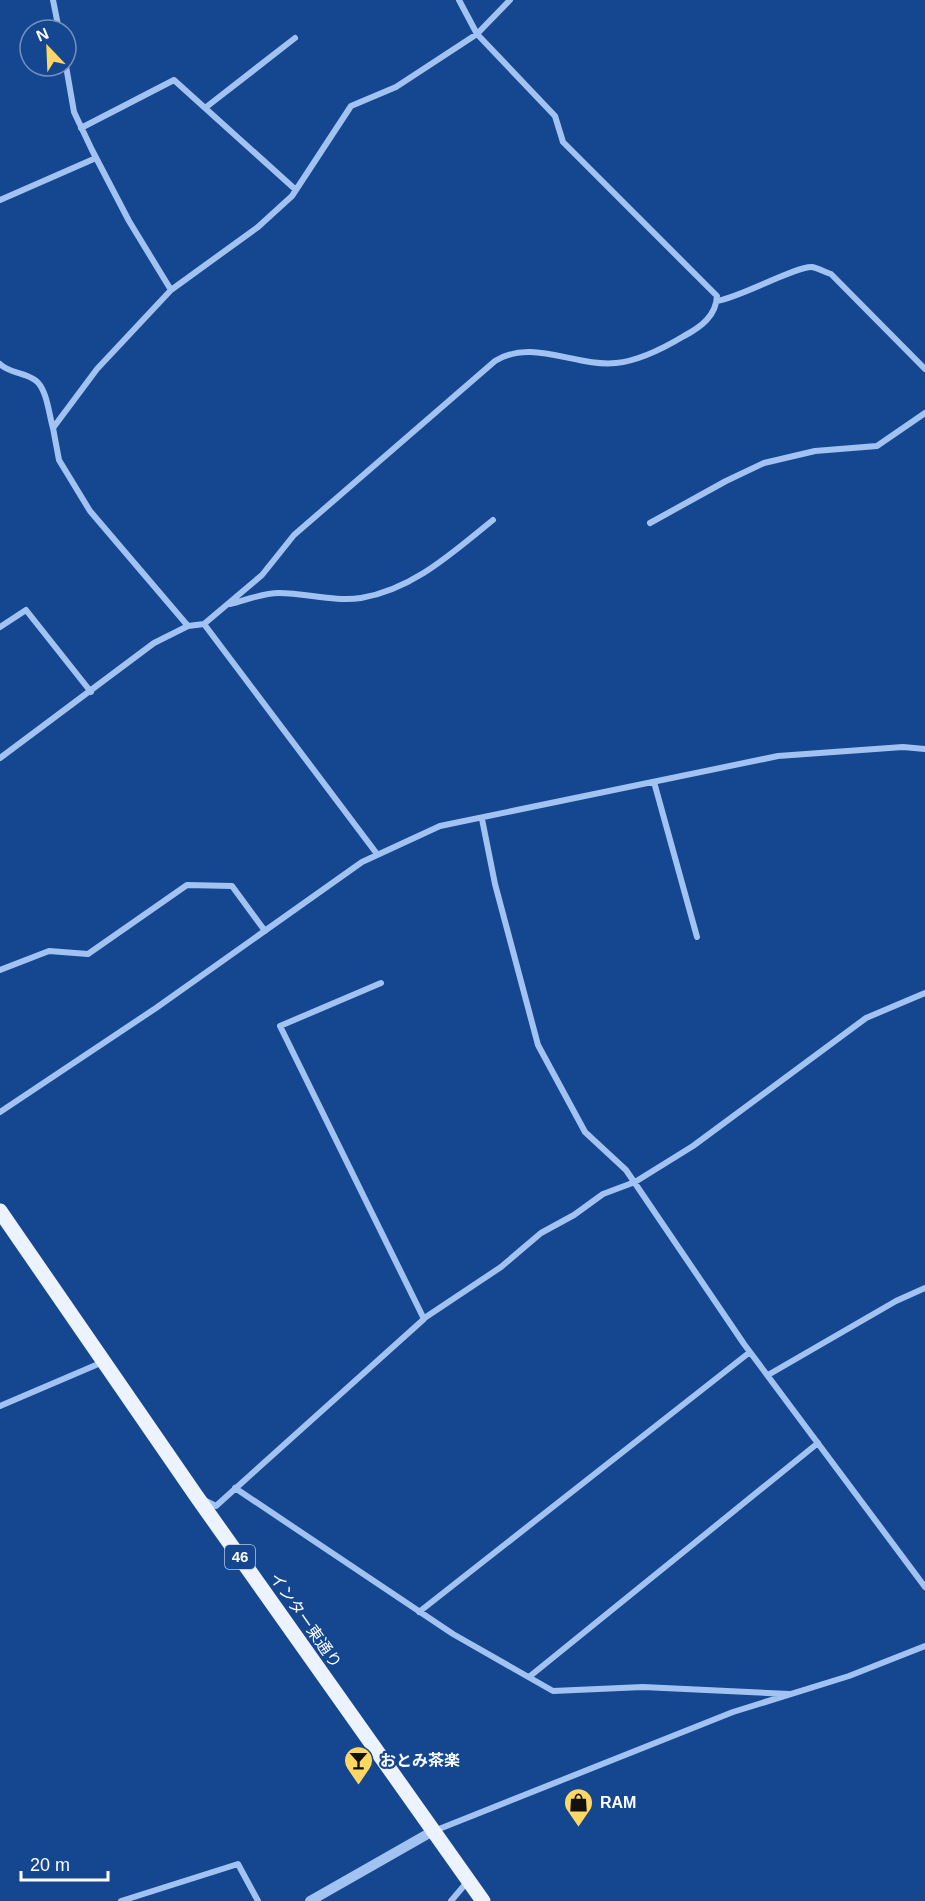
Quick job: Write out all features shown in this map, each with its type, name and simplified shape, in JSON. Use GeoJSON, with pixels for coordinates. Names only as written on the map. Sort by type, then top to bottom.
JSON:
{"type":"FeatureCollection","features":[{"type":"Feature","properties":{"kind":"main road","name":"インター東通り"},"geometry":{"type":"LineString","coordinates":[[0,1211],[197,1497],[483,1901]]}},
{"type":"Feature","properties":{"kind":"street"},"geometry":{"type":"LineString","coordinates":[[53,0],[57,18]]}},
{"type":"Feature","properties":{"kind":"street"},"geometry":{"type":"LineString","coordinates":[[0,758],[154,643],[188,626],[204,624],[262,575],[302,528],[508,352],[527,350],[562,359],[615,363],[635,359],[702,326],[716,307],[717,296],[679,255],[563,142],[555,116],[477,34],[459,0]]}},
{"type":"Feature","properties":{"kind":"street"},"geometry":{"type":"LineString","coordinates":[[53,428],[97,369],[171,290],[227,247],[258,227],[296,190],[351,106],[396,87],[477,34],[510,0]]}},
{"type":"Feature","properties":{"kind":"street"},"geometry":{"type":"LineString","coordinates":[[205,108],[295,38]]}},
{"type":"Feature","properties":{"kind":"street"},"geometry":{"type":"LineString","coordinates":[[68,78],[74,112],[81,128],[129,221],[171,290]]}},
{"type":"Feature","properties":{"kind":"street"},"geometry":{"type":"LineString","coordinates":[[81,128],[174,80],[296,190]]}},
{"type":"Feature","properties":{"kind":"street"},"geometry":{"type":"LineString","coordinates":[[0,201],[96,158]]}},
{"type":"Feature","properties":{"kind":"street"},"geometry":{"type":"LineString","coordinates":[[717,302],[735,298],[798,270],[812,267],[831,274],[925,369]]}},
{"type":"Feature","properties":{"kind":"street"},"geometry":{"type":"LineString","coordinates":[[0,364],[6,370],[35,380],[41,388],[53,428],[59,460],[90,511],[188,626]]}},
{"type":"Feature","properties":{"kind":"street"},"geometry":{"type":"LineString","coordinates":[[650,523],[764,463],[815,451],[877,446],[925,413]]}},
{"type":"Feature","properties":{"kind":"street"},"geometry":{"type":"LineString","coordinates":[[226,605],[278,593],[360,598],[385,591],[431,570],[493,520]]}},
{"type":"Feature","properties":{"kind":"street"},"geometry":{"type":"LineString","coordinates":[[0,627],[26,610],[91,692]]}},
{"type":"Feature","properties":{"kind":"street"},"geometry":{"type":"LineString","coordinates":[[204,624],[377,854]]}},
{"type":"Feature","properties":{"kind":"street"},"geometry":{"type":"LineString","coordinates":[[0,1112],[156,1008],[362,862],[440,826],[778,756],[903,747],[925,749]]}},
{"type":"Feature","properties":{"kind":"street"},"geometry":{"type":"LineString","coordinates":[[654,782],[698,937]]}},
{"type":"Feature","properties":{"kind":"street"},"geometry":{"type":"LineString","coordinates":[[482,819],[504,919],[538,1045],[585,1132],[626,1170],[635,1182],[750,1352],[925,1587]]}},
{"type":"Feature","properties":{"kind":"street"},"geometry":{"type":"LineString","coordinates":[[0,970],[49,951],[88,954],[187,885],[232,886],[265,931]]}},
{"type":"Feature","properties":{"kind":"street"},"geometry":{"type":"LineString","coordinates":[[381,983],[280,1026],[423,1319]]}},
{"type":"Feature","properties":{"kind":"street"},"geometry":{"type":"LineString","coordinates":[[197,1497],[216,1506],[423,1319],[501,1267],[541,1233],[574,1215],[603,1194],[635,1182],[693,1146],[866,1018],[925,993]]}},
{"type":"Feature","properties":{"kind":"street"},"geometry":{"type":"LineString","coordinates":[[768,1376],[896,1301],[925,1288]]}},
{"type":"Feature","properties":{"kind":"street"},"geometry":{"type":"LineString","coordinates":[[420,1612],[750,1352]]}},
{"type":"Feature","properties":{"kind":"street"},"geometry":{"type":"LineString","coordinates":[[0,1406],[104,1362]]}},
{"type":"Feature","properties":{"kind":"street"},"geometry":{"type":"LineString","coordinates":[[529,1677],[818,1443]]}},
{"type":"Feature","properties":{"kind":"street"},"geometry":{"type":"LineString","coordinates":[[235,1488],[420,1612],[554,1691],[643,1688],[790,1694]]}},
{"type":"Feature","properties":{"kind":"street"},"geometry":{"type":"LineString","coordinates":[[310,1901],[434,1831],[733,1712],[849,1676],[925,1646]]}},
{"type":"Feature","properties":{"kind":"street"},"geometry":{"type":"LineString","coordinates":[[121,1901],[238,1864],[258,1901]]}},
{"type":"Feature","properties":{"kind":"street"},"geometry":{"type":"LineString","coordinates":[[451,1901],[469,1881]]}},
{"type":"Feature","properties":{"kind":"place","name":"おとみ茶楽"},"geometry":{"type":"Point","coordinates":[359,1786]}},
{"type":"Feature","properties":{"kind":"place","name":"RAM"},"geometry":{"type":"Point","coordinates":[579,1828]}}]}
